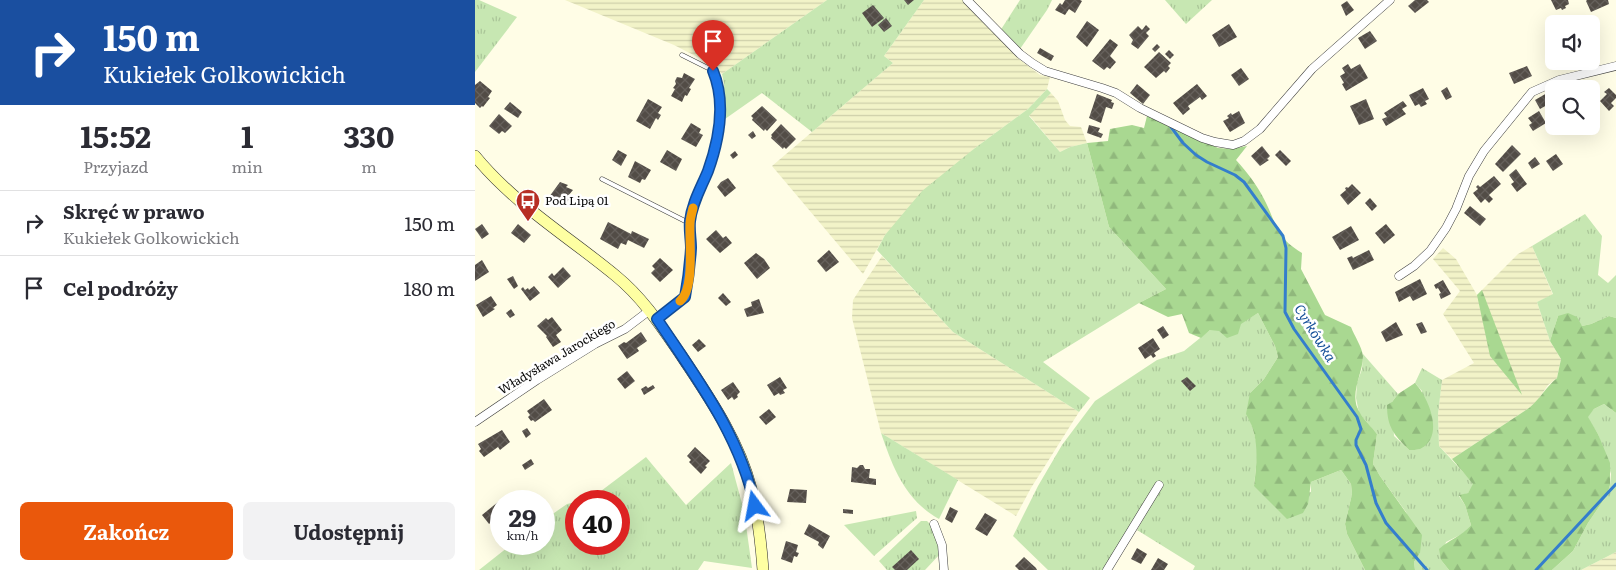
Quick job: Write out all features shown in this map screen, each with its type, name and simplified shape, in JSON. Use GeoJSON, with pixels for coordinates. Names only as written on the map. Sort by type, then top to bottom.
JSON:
{"type":"FeatureCollection","features":[{"type":"Feature","properties":{"kind":"street"},"geometry":{"type":"LineString","coordinates":[[967,0],[1032,64],[1045,71],[1116,93],[1140,108],[1202,138],[1233,145],[1244,142],[1260,129],[1312,69],[1390,0]]}},
{"type":"Feature","properties":{"kind":"street"},"geometry":{"type":"LineString","coordinates":[[1399,276],[1431,251],[1456,210],[1469,176],[1484,151],[1532,92],[1559,80],[1616,66]]}},
{"type":"Feature","properties":{"kind":"street"},"geometry":{"type":"LineString","coordinates":[[475,156],[503,186],[618,277],[653,314],[723,421],[739,452],[755,506],[763,570]]}},
{"type":"Feature","properties":{"kind":"street","name":"Władysława Jarockiego"},"geometry":{"type":"LineString","coordinates":[[475,422],[595,344],[653,314]]}},
{"type":"Feature","properties":{"kind":"street"},"geometry":{"type":"LineString","coordinates":[[1107,570],[1159,485]]}},
{"type":"Feature","properties":{"kind":"street"},"geometry":{"type":"LineString","coordinates":[[934,524],[942,545],[944,570]]}},
{"type":"Feature","properties":{"kind":"lane"},"geometry":{"type":"LineString","coordinates":[[653,314],[685,297],[689,276],[690,222],[696,196],[707,173],[716,146],[720,115],[719,84],[713,71],[683,55]]}},
{"type":"Feature","properties":{"kind":"lane"},"geometry":{"type":"LineString","coordinates":[[602,179],[690,222]]}},
{"type":"Feature","properties":{"kind":"green space"},"geometry":{"type":"Polygon","coordinates":[[[475,0],[479,0],[517,17],[475,72],[475,0]]]}},
{"type":"Feature","properties":{"kind":"green space"},"geometry":{"type":"Polygon","coordinates":[[[565,0],[827,0],[722,74],[713,65],[674,45],[565,0]]]}},
{"type":"Feature","properties":{"kind":"green space"},"geometry":{"type":"Polygon","coordinates":[[[827,0],[924,0],[884,56],[893,63],[812,132],[762,93],[725,119],[722,74],[827,0]]]}},
{"type":"Feature","properties":{"kind":"green space"},"geometry":{"type":"Polygon","coordinates":[[[924,0],[963,0],[1019,59],[1040,75],[1050,77],[1047,89],[1028,109],[975,148],[885,235],[863,274],[772,166],[893,63],[884,56],[924,0]]]}},
{"type":"Feature","properties":{"kind":"green space"},"geometry":{"type":"Polygon","coordinates":[[[1020,0],[1052,0],[1020,49],[1000,31],[1020,0]]]}},
{"type":"Feature","properties":{"kind":"green space"},"geometry":{"type":"Polygon","coordinates":[[[1165,0],[1212,0],[1186,24],[1165,0]]]}},
{"type":"Feature","properties":{"kind":"green space"},"geometry":{"type":"Polygon","coordinates":[[[1047,89],[1051,93],[1029,116],[1060,152],[1070,147],[1087,143],[1109,227],[1166,289],[1139,303],[1043,362],[1090,398],[1079,412],[953,332],[877,250],[885,235],[922,191],[975,148],[1028,109],[1047,89]]]}},
{"type":"Feature","properties":{"kind":"green space"},"geometry":{"type":"Polygon","coordinates":[[[1051,93],[1058,101],[1065,120],[1070,126],[1081,127],[1087,143],[1070,147],[1060,152],[1029,115],[1051,93]]]}},
{"type":"Feature","properties":{"kind":"green space"},"geometry":{"type":"Polygon","coordinates":[[[1147,116],[1176,127],[1218,148],[1231,149],[1247,146],[1236,160],[1258,189],[1282,235],[1293,247],[1302,253],[1301,269],[1325,315],[1351,327],[1361,349],[1363,356],[1355,399],[1362,416],[1377,434],[1373,464],[1422,535],[1420,553],[1414,562],[1415,570],[1365,570],[1347,534],[1345,524],[1352,494],[1351,484],[1341,470],[1311,482],[1308,504],[1303,513],[1287,519],[1254,486],[1255,440],[1254,432],[1246,414],[1250,393],[1264,379],[1278,357],[1275,346],[1258,313],[1241,324],[1238,334],[1227,338],[1219,331],[1210,330],[1201,338],[1189,333],[1182,314],[1168,317],[1139,303],[1166,289],[1109,227],[1087,143],[1108,141],[1110,129],[1132,125],[1144,128],[1147,116]]]}},
{"type":"Feature","properties":{"kind":"green space"},"geometry":{"type":"Polygon","coordinates":[[[1585,214],[1602,236],[1598,275],[1608,283],[1616,275],[1616,318],[1609,316],[1582,326],[1558,316],[1550,341],[1537,302],[1553,294],[1532,246],[1585,214]]]}},
{"type":"Feature","properties":{"kind":"green space"},"geometry":{"type":"Polygon","coordinates":[[[1532,246],[1553,295],[1537,302],[1550,341],[1561,359],[1557,378],[1548,385],[1537,401],[1529,408],[1452,459],[1439,446],[1438,414],[1442,380],[1474,363],[1443,314],[1460,291],[1433,259],[1443,248],[1456,259],[1477,295],[1518,254],[1532,246]]]}},
{"type":"Feature","properties":{"kind":"green space"},"geometry":{"type":"Polygon","coordinates":[[[882,256],[953,332],[1079,412],[1031,488],[1016,516],[881,433],[852,318],[853,300],[882,256]]]}},
{"type":"Feature","properties":{"kind":"green space"},"geometry":{"type":"Polygon","coordinates":[[[1482,290],[1522,395],[1490,356],[1477,295],[1482,290]]]}},
{"type":"Feature","properties":{"kind":"green space"},"geometry":{"type":"Polygon","coordinates":[[[1258,313],[1275,346],[1278,357],[1264,379],[1250,393],[1251,423],[1258,448],[1254,486],[1311,492],[1311,482],[1341,470],[1351,484],[1352,494],[1345,524],[1347,534],[1365,570],[1193,570],[1195,566],[1137,530],[1162,486],[1104,570],[1048,570],[1013,536],[1038,486],[1062,445],[1095,401],[1157,360],[1184,351],[1210,330],[1217,330],[1241,323],[1258,313]]]}},
{"type":"Feature","properties":{"kind":"green space"},"geometry":{"type":"Polygon","coordinates":[[[1568,313],[1577,317],[1582,326],[1609,316],[1616,318],[1616,413],[1604,404],[1594,409],[1588,417],[1598,434],[1610,463],[1610,485],[1607,495],[1588,523],[1573,551],[1552,570],[1449,570],[1441,560],[1439,549],[1471,525],[1465,505],[1459,495],[1468,493],[1473,484],[1452,459],[1529,408],[1557,378],[1561,359],[1550,341],[1558,316],[1568,313]]]}},
{"type":"Feature","properties":{"kind":"green space"},"geometry":{"type":"Polygon","coordinates":[[[1363,354],[1398,394],[1392,402],[1394,436],[1409,450],[1420,449],[1422,391],[1415,383],[1422,368],[1442,380],[1438,414],[1439,446],[1474,484],[1468,493],[1459,496],[1465,505],[1471,525],[1464,533],[1446,542],[1441,560],[1449,570],[1415,570],[1414,562],[1420,553],[1406,512],[1373,464],[1377,434],[1359,413],[1356,398],[1357,383],[1362,369],[1363,354]]]}},
{"type":"Feature","properties":{"kind":"green space"},"geometry":{"type":"Polygon","coordinates":[[[1415,383],[1429,407],[1433,427],[1432,436],[1428,443],[1420,449],[1409,450],[1392,430],[1388,419],[1387,405],[1398,394],[1415,383]]]}},
{"type":"Feature","properties":{"kind":"green space"},"geometry":{"type":"Polygon","coordinates":[[[1604,404],[1616,413],[1616,552],[1581,570],[1552,570],[1573,551],[1588,523],[1607,495],[1611,474],[1598,434],[1587,417],[1594,409],[1604,404]]]}},
{"type":"Feature","properties":{"kind":"green space"},"geometry":{"type":"Polygon","coordinates":[[[881,433],[958,480],[939,519],[927,511],[909,493],[890,459],[881,433]]]}},
{"type":"Feature","properties":{"kind":"green space"},"geometry":{"type":"Polygon","coordinates":[[[646,457],[686,505],[731,463],[744,511],[752,568],[704,561],[698,570],[479,570],[498,555],[555,555],[555,512],[565,505],[565,555],[630,555],[630,490],[602,490],[646,457]]]}},
{"type":"Feature","properties":{"kind":"green space"},"geometry":{"type":"Polygon","coordinates":[[[916,511],[917,518],[874,556],[844,525],[916,511]]]}},
{"type":"Feature","properties":{"kind":"green space"},"geometry":{"type":"Polygon","coordinates":[[[921,521],[927,521],[933,527],[940,554],[925,570],[887,570],[879,561],[921,521]]]}},
{"type":"Feature","properties":{"kind":"green space"},"geometry":{"type":"Polygon","coordinates":[[[1616,552],[1616,570],[1581,570],[1616,552]]]}},
{"type":"Feature","properties":{"kind":"building"},"geometry":{"type":"Polygon","coordinates":[[[904,0],[914,0],[908,5],[904,0]]]}},
{"type":"Feature","properties":{"kind":"building"},"geometry":{"type":"Polygon","coordinates":[[[1065,0],[1082,1],[1075,13],[1069,9],[1065,15],[1055,10],[1065,0]]]}},
{"type":"Feature","properties":{"kind":"building"},"geometry":{"type":"Polygon","coordinates":[[[1415,0],[1427,0],[1429,2],[1415,13],[1408,6],[1415,0]]]}},
{"type":"Feature","properties":{"kind":"building"},"geometry":{"type":"Polygon","coordinates":[[[1551,0],[1568,0],[1569,4],[1562,10],[1561,8],[1556,10],[1551,0]]]}},
{"type":"Feature","properties":{"kind":"building"},"geometry":{"type":"Polygon","coordinates":[[[1587,0],[1608,0],[1609,4],[1591,12],[1587,0]]]}},
{"type":"Feature","properties":{"kind":"building"},"geometry":{"type":"Polygon","coordinates":[[[1347,1],[1354,10],[1346,16],[1341,5],[1347,1]]]}},
{"type":"Feature","properties":{"kind":"building"},"geometry":{"type":"Polygon","coordinates":[[[873,5],[884,18],[872,27],[862,13],[873,5]]]}},
{"type":"Feature","properties":{"kind":"building"},"geometry":{"type":"Polygon","coordinates":[[[886,18],[892,26],[884,32],[878,25],[886,18]]]}},
{"type":"Feature","properties":{"kind":"building"},"geometry":{"type":"Polygon","coordinates":[[[1087,21],[1099,30],[1087,47],[1076,37],[1087,21]]]}},
{"type":"Feature","properties":{"kind":"building"},"geometry":{"type":"Polygon","coordinates":[[[1229,24],[1237,37],[1219,47],[1212,35],[1229,24]]]}},
{"type":"Feature","properties":{"kind":"building"},"geometry":{"type":"Polygon","coordinates":[[[1146,25],[1150,29],[1146,33],[1149,36],[1138,49],[1131,44],[1133,40],[1129,35],[1138,26],[1142,30],[1146,25]]]}},
{"type":"Feature","properties":{"kind":"building"},"geometry":{"type":"Polygon","coordinates":[[[1370,31],[1377,41],[1365,49],[1358,38],[1370,31]]]}},
{"type":"Feature","properties":{"kind":"building"},"geometry":{"type":"Polygon","coordinates":[[[1110,39],[1118,45],[1110,56],[1116,62],[1110,69],[1107,67],[1104,70],[1092,61],[1110,39]]]}},
{"type":"Feature","properties":{"kind":"building"},"geometry":{"type":"Polygon","coordinates":[[[1157,44],[1160,47],[1155,52],[1152,49],[1157,44]]]}},
{"type":"Feature","properties":{"kind":"building"},"geometry":{"type":"Polygon","coordinates":[[[1040,48],[1054,56],[1051,61],[1037,53],[1040,48]]]}},
{"type":"Feature","properties":{"kind":"building"},"geometry":{"type":"Polygon","coordinates":[[[1169,50],[1174,55],[1170,59],[1165,54],[1169,50]]]}},
{"type":"Feature","properties":{"kind":"building"},"geometry":{"type":"Polygon","coordinates":[[[1159,52],[1171,63],[1166,73],[1164,71],[1156,78],[1144,67],[1159,52]]]}},
{"type":"Feature","properties":{"kind":"building"},"geometry":{"type":"Polygon","coordinates":[[[1348,64],[1351,69],[1360,64],[1368,78],[1346,91],[1340,76],[1345,73],[1342,68],[1348,64]]]}},
{"type":"Feature","properties":{"kind":"building"},"geometry":{"type":"Polygon","coordinates":[[[1527,66],[1532,76],[1514,84],[1509,73],[1527,66]]]}},
{"type":"Feature","properties":{"kind":"building"},"geometry":{"type":"Polygon","coordinates":[[[1241,68],[1249,79],[1239,86],[1231,75],[1241,68]]]}},
{"type":"Feature","properties":{"kind":"building"},"geometry":{"type":"Polygon","coordinates":[[[684,73],[695,79],[682,102],[671,96],[675,89],[673,88],[677,77],[682,78],[684,73]]]}},
{"type":"Feature","properties":{"kind":"building"},"geometry":{"type":"Polygon","coordinates":[[[480,81],[492,91],[488,97],[490,98],[480,108],[475,103],[475,85],[480,81]]]}},
{"type":"Feature","properties":{"kind":"building"},"geometry":{"type":"Polygon","coordinates":[[[1137,84],[1150,95],[1143,104],[1130,93],[1137,84]]]}},
{"type":"Feature","properties":{"kind":"building"},"geometry":{"type":"Polygon","coordinates":[[[1197,84],[1207,96],[1202,100],[1200,97],[1188,106],[1190,109],[1183,115],[1173,103],[1197,84]]]}},
{"type":"Feature","properties":{"kind":"building"},"geometry":{"type":"Polygon","coordinates":[[[1447,87],[1452,97],[1446,100],[1441,91],[1447,87]]]}},
{"type":"Feature","properties":{"kind":"building"},"geometry":{"type":"Polygon","coordinates":[[[1423,88],[1429,99],[1425,101],[1427,104],[1421,107],[1419,104],[1415,106],[1409,95],[1423,88]]]}},
{"type":"Feature","properties":{"kind":"building"},"geometry":{"type":"Polygon","coordinates":[[[1609,88],[1616,95],[1616,98],[1611,103],[1614,106],[1609,111],[1600,101],[1607,94],[1604,92],[1609,88]]]}},
{"type":"Feature","properties":{"kind":"building"},"geometry":{"type":"Polygon","coordinates":[[[1097,94],[1112,100],[1111,102],[1114,103],[1112,109],[1106,107],[1101,123],[1089,118],[1097,94]]]}},
{"type":"Feature","properties":{"kind":"building"},"geometry":{"type":"Polygon","coordinates":[[[1545,94],[1545,106],[1540,109],[1535,100],[1545,94]]]}},
{"type":"Feature","properties":{"kind":"building"},"geometry":{"type":"Polygon","coordinates":[[[648,99],[662,107],[658,113],[661,115],[658,120],[656,118],[650,129],[636,121],[648,99]]]}},
{"type":"Feature","properties":{"kind":"building"},"geometry":{"type":"Polygon","coordinates":[[[1366,99],[1374,119],[1359,125],[1350,106],[1366,99]]]}},
{"type":"Feature","properties":{"kind":"building"},"geometry":{"type":"Polygon","coordinates":[[[1403,101],[1407,106],[1402,109],[1406,114],[1386,126],[1382,119],[1387,117],[1384,113],[1403,101]]]}},
{"type":"Feature","properties":{"kind":"building"},"geometry":{"type":"Polygon","coordinates":[[[510,102],[522,112],[518,118],[504,109],[510,102]]]}},
{"type":"Feature","properties":{"kind":"building"},"geometry":{"type":"Polygon","coordinates":[[[762,106],[777,120],[767,131],[765,129],[764,131],[752,120],[751,116],[762,106]]]}},
{"type":"Feature","properties":{"kind":"building"},"geometry":{"type":"Polygon","coordinates":[[[1239,111],[1245,123],[1230,132],[1223,121],[1229,118],[1227,116],[1231,113],[1232,115],[1239,111]]]}},
{"type":"Feature","properties":{"kind":"building"},"geometry":{"type":"Polygon","coordinates":[[[1539,111],[1545,124],[1533,131],[1529,125],[1532,123],[1528,118],[1539,111]]]}},
{"type":"Feature","properties":{"kind":"building"},"geometry":{"type":"Polygon","coordinates":[[[499,114],[512,126],[505,133],[502,131],[499,134],[489,126],[499,114]]]}},
{"type":"Feature","properties":{"kind":"building"},"geometry":{"type":"Polygon","coordinates":[[[691,123],[701,129],[699,133],[703,135],[696,147],[681,139],[691,123]]]}},
{"type":"Feature","properties":{"kind":"building"},"geometry":{"type":"Polygon","coordinates":[[[781,124],[796,139],[786,149],[784,147],[783,149],[771,138],[771,135],[781,124]]]}},
{"type":"Feature","properties":{"kind":"building"},"geometry":{"type":"Polygon","coordinates":[[[1089,125],[1100,128],[1098,132],[1103,134],[1101,138],[1087,133],[1089,125]]]}},
{"type":"Feature","properties":{"kind":"building"},"geometry":{"type":"Polygon","coordinates":[[[753,131],[756,136],[752,139],[748,135],[753,131]]]}},
{"type":"Feature","properties":{"kind":"building"},"geometry":{"type":"Polygon","coordinates":[[[1512,145],[1521,154],[1503,172],[1495,164],[1512,145]]]}},
{"type":"Feature","properties":{"kind":"building"},"geometry":{"type":"Polygon","coordinates":[[[1262,146],[1270,156],[1267,159],[1269,160],[1260,166],[1251,156],[1262,146]]]}},
{"type":"Feature","properties":{"kind":"building"},"geometry":{"type":"Polygon","coordinates":[[[618,150],[627,155],[621,166],[612,160],[618,150]]]}},
{"type":"Feature","properties":{"kind":"building"},"geometry":{"type":"Polygon","coordinates":[[[667,150],[682,159],[676,171],[660,162],[667,150]]]}},
{"type":"Feature","properties":{"kind":"building"},"geometry":{"type":"Polygon","coordinates":[[[1280,150],[1291,161],[1286,166],[1275,155],[1280,150]]]}},
{"type":"Feature","properties":{"kind":"building"},"geometry":{"type":"Polygon","coordinates":[[[735,151],[738,155],[733,159],[730,155],[735,151]]]}},
{"type":"Feature","properties":{"kind":"building"},"geometry":{"type":"Polygon","coordinates":[[[1556,154],[1563,164],[1553,171],[1546,161],[1556,154]]]}},
{"type":"Feature","properties":{"kind":"building"},"geometry":{"type":"Polygon","coordinates":[[[1535,157],[1540,164],[1532,169],[1528,163],[1535,157]]]}},
{"type":"Feature","properties":{"kind":"building"},"geometry":{"type":"Polygon","coordinates":[[[635,161],[651,170],[645,180],[642,179],[640,183],[628,177],[635,161]]]}},
{"type":"Feature","properties":{"kind":"building"},"geometry":{"type":"Polygon","coordinates":[[[1516,169],[1527,184],[1517,192],[1511,184],[1514,182],[1509,175],[1516,169]]]}},
{"type":"Feature","properties":{"kind":"building"},"geometry":{"type":"Polygon","coordinates":[[[1494,176],[1501,184],[1489,195],[1493,199],[1489,203],[1485,199],[1481,203],[1473,193],[1478,189],[1476,187],[1478,185],[1480,187],[1494,176]]]}},
{"type":"Feature","properties":{"kind":"building"},"geometry":{"type":"Polygon","coordinates":[[[728,178],[736,188],[725,197],[717,187],[728,178]]]}},
{"type":"Feature","properties":{"kind":"building"},"geometry":{"type":"Polygon","coordinates":[[[560,182],[568,185],[566,187],[573,190],[563,207],[549,197],[560,182]]]}},
{"type":"Feature","properties":{"kind":"building"},"geometry":{"type":"Polygon","coordinates":[[[1352,184],[1361,193],[1348,205],[1340,195],[1346,190],[1345,188],[1352,184]]]}},
{"type":"Feature","properties":{"kind":"building"},"geometry":{"type":"Polygon","coordinates":[[[1370,198],[1377,206],[1372,211],[1365,203],[1370,198]]]}},
{"type":"Feature","properties":{"kind":"building"},"geometry":{"type":"Polygon","coordinates":[[[1470,206],[1486,219],[1480,226],[1464,213],[1470,206]]]}},
{"type":"Feature","properties":{"kind":"building"},"geometry":{"type":"Polygon","coordinates":[[[608,222],[631,234],[632,231],[649,239],[644,248],[628,240],[626,245],[621,243],[618,249],[600,239],[608,222]]]}},
{"type":"Feature","properties":{"kind":"building"},"geometry":{"type":"Polygon","coordinates":[[[482,224],[489,234],[482,239],[475,229],[482,224]]]}},
{"type":"Feature","properties":{"kind":"building"},"geometry":{"type":"Polygon","coordinates":[[[518,224],[531,235],[524,243],[511,233],[518,224]]]}},
{"type":"Feature","properties":{"kind":"building"},"geometry":{"type":"Polygon","coordinates":[[[1386,224],[1395,235],[1384,244],[1375,233],[1386,224]]]}},
{"type":"Feature","properties":{"kind":"building"},"geometry":{"type":"Polygon","coordinates":[[[1351,226],[1359,240],[1340,250],[1332,237],[1351,226]]]}},
{"type":"Feature","properties":{"kind":"building"},"geometry":{"type":"Polygon","coordinates":[[[716,230],[723,238],[726,236],[732,243],[720,253],[706,239],[716,230]]]}},
{"type":"Feature","properties":{"kind":"building"},"geometry":{"type":"Polygon","coordinates":[[[829,250],[839,262],[826,272],[817,261],[829,250]]]}},
{"type":"Feature","properties":{"kind":"building"},"geometry":{"type":"Polygon","coordinates":[[[1369,250],[1374,260],[1353,270],[1347,258],[1352,256],[1353,258],[1369,250]]]}},
{"type":"Feature","properties":{"kind":"building"},"geometry":{"type":"Polygon","coordinates":[[[756,253],[764,259],[770,268],[757,279],[744,263],[756,253]]]}},
{"type":"Feature","properties":{"kind":"building"},"geometry":{"type":"Polygon","coordinates":[[[660,258],[673,270],[660,282],[651,273],[655,269],[652,266],[660,258]]]}},
{"type":"Feature","properties":{"kind":"building"},"geometry":{"type":"Polygon","coordinates":[[[482,260],[489,272],[475,281],[475,265],[482,260]]]}},
{"type":"Feature","properties":{"kind":"building"},"geometry":{"type":"Polygon","coordinates":[[[563,267],[571,276],[558,288],[548,277],[552,273],[554,276],[563,267]]]}},
{"type":"Feature","properties":{"kind":"building"},"geometry":{"type":"Polygon","coordinates":[[[513,276],[518,286],[514,289],[507,279],[513,276]]]}},
{"type":"Feature","properties":{"kind":"building"},"geometry":{"type":"Polygon","coordinates":[[[1420,279],[1427,294],[1413,301],[1410,296],[1399,302],[1395,292],[1420,279]]]}},
{"type":"Feature","properties":{"kind":"building"},"geometry":{"type":"Polygon","coordinates":[[[1443,280],[1451,294],[1441,299],[1439,294],[1441,293],[1434,285],[1443,280]]]}},
{"type":"Feature","properties":{"kind":"building"},"geometry":{"type":"Polygon","coordinates":[[[534,286],[540,293],[530,301],[521,289],[523,287],[525,290],[528,288],[529,290],[534,286]]]}},
{"type":"Feature","properties":{"kind":"building"},"geometry":{"type":"Polygon","coordinates":[[[723,293],[731,302],[726,306],[718,298],[723,293]]]}},
{"type":"Feature","properties":{"kind":"building"},"geometry":{"type":"Polygon","coordinates":[[[491,296],[497,305],[493,308],[495,309],[483,317],[476,305],[491,296]]]}},
{"type":"Feature","properties":{"kind":"building"},"geometry":{"type":"Polygon","coordinates":[[[759,299],[764,313],[747,317],[744,309],[752,306],[751,302],[759,299]]]}},
{"type":"Feature","properties":{"kind":"building"},"geometry":{"type":"Polygon","coordinates":[[[511,309],[515,315],[510,318],[506,313],[511,309]]]}},
{"type":"Feature","properties":{"kind":"building"},"geometry":{"type":"Polygon","coordinates":[[[552,317],[562,330],[556,335],[561,342],[553,347],[547,336],[537,326],[546,318],[548,320],[552,317]]]}},
{"type":"Feature","properties":{"kind":"building"},"geometry":{"type":"Polygon","coordinates":[[[1396,322],[1403,335],[1386,342],[1381,332],[1396,322]]]}},
{"type":"Feature","properties":{"kind":"building"},"geometry":{"type":"Polygon","coordinates":[[[1422,322],[1427,332],[1421,334],[1416,324],[1422,322]]]}},
{"type":"Feature","properties":{"kind":"building"},"geometry":{"type":"Polygon","coordinates":[[[1163,326],[1169,335],[1163,339],[1157,330],[1163,326]]]}},
{"type":"Feature","properties":{"kind":"building"},"geometry":{"type":"Polygon","coordinates":[[[641,332],[647,341],[637,348],[639,351],[627,359],[618,346],[624,342],[626,343],[641,332]]]}},
{"type":"Feature","properties":{"kind":"building"},"geometry":{"type":"Polygon","coordinates":[[[1153,338],[1160,349],[1154,353],[1156,356],[1153,358],[1151,355],[1145,359],[1138,348],[1153,338]]]}},
{"type":"Feature","properties":{"kind":"building"},"geometry":{"type":"Polygon","coordinates":[[[699,339],[706,346],[698,352],[692,345],[699,339]]]}},
{"type":"Feature","properties":{"kind":"building"},"geometry":{"type":"Polygon","coordinates":[[[627,371],[635,381],[625,389],[617,379],[627,371]]]}},
{"type":"Feature","properties":{"kind":"building"},"geometry":{"type":"Polygon","coordinates":[[[780,377],[787,388],[783,390],[785,393],[780,395],[779,393],[774,396],[767,385],[780,377]]]}},
{"type":"Feature","properties":{"kind":"building"},"geometry":{"type":"Polygon","coordinates":[[[1187,377],[1196,386],[1190,391],[1181,381],[1187,377]]]}},
{"type":"Feature","properties":{"kind":"building"},"geometry":{"type":"Polygon","coordinates":[[[733,382],[740,392],[734,400],[732,397],[728,400],[721,390],[733,382]]]}},
{"type":"Feature","properties":{"kind":"building"},"geometry":{"type":"Polygon","coordinates":[[[653,385],[655,388],[644,395],[641,389],[653,385]]]}},
{"type":"Feature","properties":{"kind":"building"},"geometry":{"type":"Polygon","coordinates":[[[544,399],[552,410],[535,422],[531,421],[527,411],[544,399]]]}},
{"type":"Feature","properties":{"kind":"building"},"geometry":{"type":"Polygon","coordinates":[[[769,409],[776,417],[766,425],[759,417],[769,409]]]}},
{"type":"Feature","properties":{"kind":"building"},"geometry":{"type":"Polygon","coordinates":[[[527,428],[531,434],[526,438],[522,431],[527,428]]]}},
{"type":"Feature","properties":{"kind":"building"},"geometry":{"type":"Polygon","coordinates":[[[502,430],[510,442],[500,450],[498,447],[484,457],[479,451],[481,449],[478,444],[502,430]]]}},
{"type":"Feature","properties":{"kind":"building"},"geometry":{"type":"Polygon","coordinates":[[[695,447],[710,461],[701,474],[689,462],[691,460],[687,456],[695,447]]]}},
{"type":"Feature","properties":{"kind":"building"},"geometry":{"type":"Polygon","coordinates":[[[531,459],[534,464],[525,470],[522,465],[531,459]]]}},
{"type":"Feature","properties":{"kind":"building"},"geometry":{"type":"Polygon","coordinates":[[[863,465],[865,469],[870,469],[869,478],[876,479],[876,485],[851,482],[852,467],[857,468],[863,465]]]}},
{"type":"Feature","properties":{"kind":"building"},"geometry":{"type":"Polygon","coordinates":[[[790,489],[807,490],[806,503],[787,502],[790,489]]]}},
{"type":"Feature","properties":{"kind":"building"},"geometry":{"type":"Polygon","coordinates":[[[950,507],[958,511],[952,523],[945,519],[950,507]]]}},
{"type":"Feature","properties":{"kind":"building"},"geometry":{"type":"Polygon","coordinates":[[[490,508],[490,523],[489,524],[482,515],[490,508]]]}},
{"type":"Feature","properties":{"kind":"building"},"geometry":{"type":"Polygon","coordinates":[[[843,509],[853,510],[853,514],[843,513],[843,509]]]}},
{"type":"Feature","properties":{"kind":"building"},"geometry":{"type":"Polygon","coordinates":[[[985,513],[997,520],[987,536],[975,529],[985,513]]]}},
{"type":"Feature","properties":{"kind":"building"},"geometry":{"type":"Polygon","coordinates":[[[809,524],[830,536],[823,549],[818,545],[819,542],[804,534],[809,524]]]}},
{"type":"Feature","properties":{"kind":"building"},"geometry":{"type":"Polygon","coordinates":[[[786,541],[798,545],[796,552],[799,553],[797,557],[794,556],[792,563],[781,559],[786,541]]]}},
{"type":"Feature","properties":{"kind":"building"},"geometry":{"type":"Polygon","coordinates":[[[1137,548],[1147,554],[1141,564],[1131,559],[1137,548]]]}},
{"type":"Feature","properties":{"kind":"building"},"geometry":{"type":"Polygon","coordinates":[[[911,550],[919,559],[907,570],[895,570],[892,567],[911,550]]]}},
{"type":"Feature","properties":{"kind":"building"},"geometry":{"type":"Polygon","coordinates":[[[1024,557],[1037,570],[1019,570],[1015,566],[1024,557]]]}},
{"type":"Feature","properties":{"kind":"building"},"geometry":{"type":"Polygon","coordinates":[[[1158,558],[1168,564],[1164,570],[1151,570],[1158,558]]]}},
{"type":"Feature","properties":{"kind":"waterway","name":"Cyrkówka"},"geometry":{"type":"LineString","coordinates":[[1171,127],[1183,143],[1196,155],[1235,175],[1244,182],[1283,236],[1286,248],[1285,312],[1294,329],[1357,417],[1361,429],[1356,445],[1366,465],[1376,503],[1386,523],[1427,570]]}},
{"type":"Feature","properties":{"kind":"waterway","name":"Cyrkówka"},"geometry":{"type":"LineString","coordinates":[[1536,570],[1616,484]]}},
{"type":"Feature","properties":{"kind":"slow traffic"},"geometry":{"type":"LineString","coordinates":[[680,301],[685,297],[689,276],[690,222],[693,208]]}},
{"type":"Feature","properties":{"kind":"place","name":"Pod Lipą 01"},"geometry":{"type":"Point","coordinates":[528,222]}},
{"type":"Feature","properties":{"kind":"route"},"geometry":{"type":"LineString","coordinates":[[713,71],[719,84],[720,115],[716,146],[707,173],[696,196],[690,222],[691,248],[685,297],[657,319],[732,437],[746,470],[755,506]]}}]}
